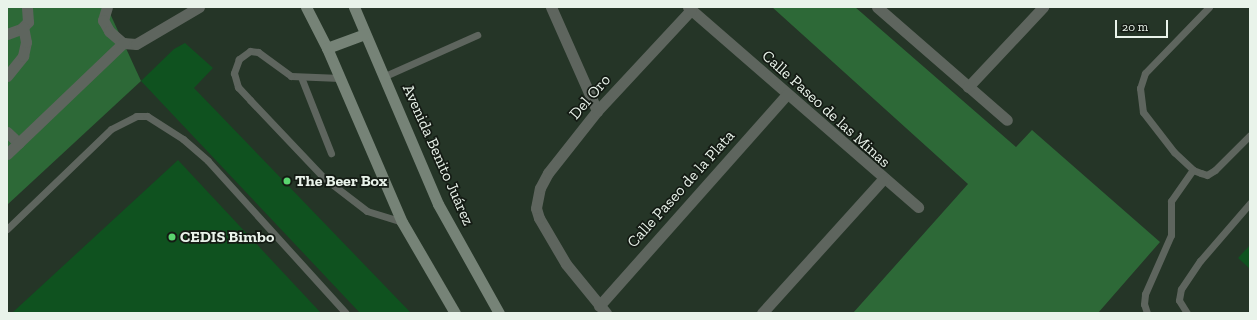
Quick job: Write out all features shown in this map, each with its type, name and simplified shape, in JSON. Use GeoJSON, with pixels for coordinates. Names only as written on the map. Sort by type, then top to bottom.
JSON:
{"type":"FeatureCollection","features":[{"type":"Feature","properties":{"kind":"main road"},"geometry":{"type":"LineString","coordinates":[[306,7],[327,48],[402,222],[455,313]]}},
{"type":"Feature","properties":{"kind":"main road","name":"Avenida Benito Juárez"},"geometry":{"type":"LineString","coordinates":[[354,7],[385,76],[438,204],[499,313]]}},
{"type":"Feature","properties":{"kind":"main road"},"geometry":{"type":"LineString","coordinates":[[327,48],[365,34]]}},
{"type":"Feature","properties":{"kind":"street"},"geometry":{"type":"LineString","coordinates":[[7,34],[23,27],[28,22],[27,7]]}},
{"type":"Feature","properties":{"kind":"street"},"geometry":{"type":"LineString","coordinates":[[107,7],[103,20],[109,31],[123,43],[136,44],[199,7]]}},
{"type":"Feature","properties":{"kind":"street"},"geometry":{"type":"LineString","coordinates":[[551,7],[598,111]]}},
{"type":"Feature","properties":{"kind":"street"},"geometry":{"type":"LineString","coordinates":[[876,7],[1007,120]]}},
{"type":"Feature","properties":{"kind":"street"},"geometry":{"type":"LineString","coordinates":[[968,87],[1043,7]]}},
{"type":"Feature","properties":{"kind":"street","name":"Del Oro"},"geometry":{"type":"LineString","coordinates":[[603,309],[566,264],[539,218],[536,208],[540,188],[548,173],[598,111],[689,8]]}},
{"type":"Feature","properties":{"kind":"street","name":"Calle Paseo de las Minas"},"geometry":{"type":"LineString","coordinates":[[689,8],[883,179],[762,313]]}},
{"type":"Feature","properties":{"kind":"street"},"geometry":{"type":"LineString","coordinates":[[7,76],[23,56],[26,42],[23,27]]}},
{"type":"Feature","properties":{"kind":"street"},"geometry":{"type":"LineString","coordinates":[[7,154],[123,43]]}},
{"type":"Feature","properties":{"kind":"street","name":"Calle Paseo de la Plata"},"geometry":{"type":"LineString","coordinates":[[603,309],[787,94]]}},
{"type":"Feature","properties":{"kind":"street"},"geometry":{"type":"LineString","coordinates":[[7,132],[19,143]]}},
{"type":"Feature","properties":{"kind":"street"},"geometry":{"type":"LineString","coordinates":[[883,179],[918,207]]}},
{"type":"Feature","properties":{"kind":"lane"},"geometry":{"type":"LineString","coordinates":[[1209,7],[1145,73],[1140,88],[1143,112],[1149,122],[1193,170],[1207,174],[1211,173],[1250,135]]}},
{"type":"Feature","properties":{"kind":"lane"},"geometry":{"type":"LineString","coordinates":[[385,76],[477,35]]}},
{"type":"Feature","properties":{"kind":"lane"},"geometry":{"type":"LineString","coordinates":[[340,78],[291,76],[258,52],[250,51],[239,59],[234,73],[238,87],[324,178],[367,211],[402,222]]}},
{"type":"Feature","properties":{"kind":"lane"},"geometry":{"type":"LineString","coordinates":[[301,77],[331,153]]}},
{"type":"Feature","properties":{"kind":"lane"},"geometry":{"type":"LineString","coordinates":[[7,229],[111,129],[136,116],[147,116],[183,139],[208,161],[346,313]]}},
{"type":"Feature","properties":{"kind":"lane"},"geometry":{"type":"LineString","coordinates":[[1147,313],[1144,304],[1146,294],[1171,235],[1170,201],[1193,170]]}},
{"type":"Feature","properties":{"kind":"lane"},"geometry":{"type":"LineString","coordinates":[[1187,313],[1179,300],[1181,289],[1200,261],[1250,203]]}},
{"type":"Feature","properties":{"kind":"green space"},"geometry":{"type":"Polygon","coordinates":[[[7,7],[107,7],[141,81],[7,205],[7,7]]]}},
{"type":"Feature","properties":{"kind":"green space"},"geometry":{"type":"Polygon","coordinates":[[[772,7],[855,7],[1016,147],[1032,130],[1160,242],[1098,313],[853,313],[968,184],[772,7]]]}},
{"type":"Feature","properties":{"kind":"building"},"geometry":{"type":"Polygon","coordinates":[[[185,43],[213,68],[194,88],[411,313],[360,313],[141,81],[174,49],[185,43]]]}},
{"type":"Feature","properties":{"kind":"building","name":"CEDIS Bimbo"},"geometry":{"type":"Polygon","coordinates":[[[178,160],[321,313],[12,313],[178,160]]]}},
{"type":"Feature","properties":{"kind":"building"},"geometry":{"type":"Polygon","coordinates":[[[1250,245],[1250,269],[1238,258],[1250,245]]]}},
{"type":"Feature","properties":{"kind":"place","name":"The Beer Box"},"geometry":{"type":"Point","coordinates":[287,181]}},
{"type":"Feature","properties":{"kind":"place","name":"CEDIS Bimbo"},"geometry":{"type":"Point","coordinates":[172,237]}}]}
